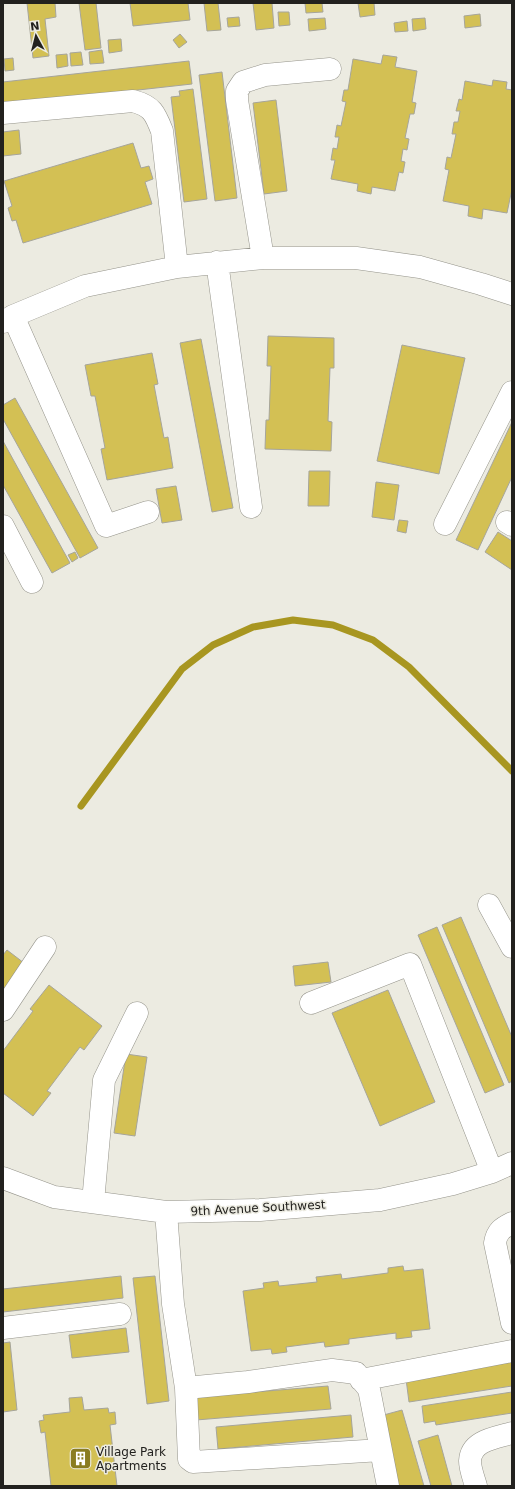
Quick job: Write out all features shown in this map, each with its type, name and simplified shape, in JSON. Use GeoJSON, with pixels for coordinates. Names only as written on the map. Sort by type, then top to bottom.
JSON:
{"type":"FeatureCollection","features":[{"type":"Feature","properties":{"kind":"street"},"geometry":{"type":"LineString","coordinates":[[263,258],[237,100],[237,90],[242,82],[265,75],[330,69]]}},
{"type":"Feature","properties":{"kind":"street"},"geometry":{"type":"LineString","coordinates":[[3,113],[133,101],[144,104],[155,114],[162,131],[177,267]]}},
{"type":"Feature","properties":{"kind":"street"},"geometry":{"type":"LineString","coordinates":[[148,512],[106,526],[8,319],[85,286],[177,267],[263,258],[356,258],[420,267],[512,294]]}},
{"type":"Feature","properties":{"kind":"street"},"geometry":{"type":"LineString","coordinates":[[217,262],[250,506]]}},
{"type":"Feature","properties":{"kind":"street"},"geometry":{"type":"LineString","coordinates":[[445,524],[512,392]]}},
{"type":"Feature","properties":{"kind":"street"},"geometry":{"type":"LineString","coordinates":[[3,526],[32,582]]}},
{"type":"Feature","properties":{"kind":"street"},"geometry":{"type":"LineString","coordinates":[[489,904],[512,947]]}},
{"type":"Feature","properties":{"kind":"street"},"geometry":{"type":"LineString","coordinates":[[3,1010],[45,947]]}},
{"type":"Feature","properties":{"kind":"street"},"geometry":{"type":"LineString","coordinates":[[311,1003],[410,964],[492,1172]]}},
{"type":"Feature","properties":{"kind":"street"},"geometry":{"type":"LineString","coordinates":[[93,1202],[104,1080],[137,1013]]}},
{"type":"Feature","properties":{"kind":"street","name":"9th Avenue Southwest"},"geometry":{"type":"LineString","coordinates":[[3,1178],[54,1196],[166,1212],[260,1210],[380,1200],[453,1184],[492,1172],[512,1163]]}},
{"type":"Feature","properties":{"kind":"street"},"geometry":{"type":"LineString","coordinates":[[166,1212],[173,1304],[186,1388],[189,1459],[193,1462],[381,1450]]}},
{"type":"Feature","properties":{"kind":"street"},"geometry":{"type":"LineString","coordinates":[[512,1223],[500,1229],[496,1236],[495,1243],[512,1323]]}},
{"type":"Feature","properties":{"kind":"street"},"geometry":{"type":"LineString","coordinates":[[3,1328],[120,1314]]}},
{"type":"Feature","properties":{"kind":"street"},"geometry":{"type":"LineString","coordinates":[[361,1380],[512,1351]]}},
{"type":"Feature","properties":{"kind":"street"},"geometry":{"type":"LineString","coordinates":[[186,1388],[248,1382],[332,1370],[356,1373],[369,1389],[388,1486]]}},
{"type":"Feature","properties":{"kind":"street"},"geometry":{"type":"LineString","coordinates":[[476,1486],[470,1461],[473,1449],[485,1440],[512,1433]]}},
{"type":"Feature","properties":{"kind":"building"},"geometry":{"type":"Polygon","coordinates":[[[27,3],[55,3],[56,17],[45,19],[49,56],[33,58],[27,3]]]}},
{"type":"Feature","properties":{"kind":"building"},"geometry":{"type":"Polygon","coordinates":[[[79,3],[96,3],[101,48],[85,50],[79,3]]]}},
{"type":"Feature","properties":{"kind":"building"},"geometry":{"type":"Polygon","coordinates":[[[130,3],[188,3],[190,20],[133,26],[130,3]]]}},
{"type":"Feature","properties":{"kind":"building"},"geometry":{"type":"Polygon","coordinates":[[[204,3],[218,3],[221,30],[207,31],[204,3]]]}},
{"type":"Feature","properties":{"kind":"building"},"geometry":{"type":"Polygon","coordinates":[[[253,3],[272,3],[274,28],[256,30],[253,3]]]}},
{"type":"Feature","properties":{"kind":"building"},"geometry":{"type":"Polygon","coordinates":[[[305,3],[322,3],[323,12],[306,13],[305,3]]]}},
{"type":"Feature","properties":{"kind":"building"},"geometry":{"type":"Polygon","coordinates":[[[358,3],[374,3],[375,15],[360,17],[358,3]]]}},
{"type":"Feature","properties":{"kind":"building"},"geometry":{"type":"Polygon","coordinates":[[[278,12],[289,12],[290,25],[279,26],[278,12]]]}},
{"type":"Feature","properties":{"kind":"building"},"geometry":{"type":"Polygon","coordinates":[[[480,14],[481,26],[465,28],[464,16],[480,14]]]}},
{"type":"Feature","properties":{"kind":"building"},"geometry":{"type":"Polygon","coordinates":[[[239,17],[240,26],[228,27],[227,18],[239,17]]]}},
{"type":"Feature","properties":{"kind":"building"},"geometry":{"type":"Polygon","coordinates":[[[325,18],[326,29],[309,31],[308,19],[325,18]]]}},
{"type":"Feature","properties":{"kind":"building"},"geometry":{"type":"Polygon","coordinates":[[[425,18],[426,29],[413,31],[412,19],[425,18]]]}},
{"type":"Feature","properties":{"kind":"building"},"geometry":{"type":"Polygon","coordinates":[[[407,21],[408,31],[395,32],[394,23],[407,21]]]}},
{"type":"Feature","properties":{"kind":"building"},"geometry":{"type":"Polygon","coordinates":[[[180,34],[187,42],[179,48],[173,40],[180,34]]]}},
{"type":"Feature","properties":{"kind":"building"},"geometry":{"type":"Polygon","coordinates":[[[121,39],[122,51],[109,53],[108,40],[121,39]]]}},
{"type":"Feature","properties":{"kind":"building"},"geometry":{"type":"Polygon","coordinates":[[[102,50],[104,63],[90,64],[89,52],[102,50]]]}},
{"type":"Feature","properties":{"kind":"building"},"geometry":{"type":"Polygon","coordinates":[[[81,52],[83,65],[71,66],[70,53],[81,52]]]}},
{"type":"Feature","properties":{"kind":"building"},"geometry":{"type":"Polygon","coordinates":[[[67,54],[68,66],[57,68],[56,55],[67,54]]]}},
{"type":"Feature","properties":{"kind":"building"},"geometry":{"type":"Polygon","coordinates":[[[383,55],[397,57],[395,67],[417,71],[412,102],[416,103],[414,114],[410,114],[405,138],[409,139],[407,150],[403,149],[401,161],[405,162],[403,173],[399,172],[395,191],[372,187],[371,194],[357,191],[358,184],[331,179],[335,160],[331,160],[333,148],[337,149],[339,137],[335,137],[337,125],[341,126],[346,102],[342,101],[344,90],[348,90],[353,59],[381,64],[383,55]]]}},
{"type":"Feature","properties":{"kind":"building"},"geometry":{"type":"Polygon","coordinates":[[[13,58],[14,70],[5,71],[4,59],[13,58]]]}},
{"type":"Feature","properties":{"kind":"building"},"geometry":{"type":"Polygon","coordinates":[[[189,61],[192,84],[3,105],[3,82],[189,61]]]}},
{"type":"Feature","properties":{"kind":"building"},"geometry":{"type":"Polygon","coordinates":[[[222,72],[237,198],[215,201],[199,75],[222,72]]]}},
{"type":"Feature","properties":{"kind":"building"},"geometry":{"type":"Polygon","coordinates":[[[493,80],[507,82],[506,89],[512,90],[512,189],[507,213],[483,209],[482,219],[468,216],[469,206],[443,201],[449,170],[445,169],[447,157],[451,158],[456,134],[452,134],[454,122],[458,122],[460,111],[456,111],[459,99],[462,100],[465,81],[492,86],[493,80]]]}},
{"type":"Feature","properties":{"kind":"building"},"geometry":{"type":"Polygon","coordinates":[[[193,89],[207,199],[184,202],[171,97],[180,96],[179,91],[193,89]]]}},
{"type":"Feature","properties":{"kind":"building"},"geometry":{"type":"Polygon","coordinates":[[[276,100],[287,191],[264,194],[253,103],[276,100]]]}},
{"type":"Feature","properties":{"kind":"building"},"geometry":{"type":"Polygon","coordinates":[[[19,130],[21,154],[3,156],[3,132],[19,130]]]}},
{"type":"Feature","properties":{"kind":"building"},"geometry":{"type":"Polygon","coordinates":[[[133,143],[141,168],[149,166],[153,179],[145,182],[152,204],[23,243],[16,220],[12,221],[8,208],[12,206],[4,181],[133,143]]]}},
{"type":"Feature","properties":{"kind":"building"},"geometry":{"type":"Polygon","coordinates":[[[268,336],[334,338],[334,368],[330,368],[328,421],[332,422],[331,451],[265,449],[266,420],[269,420],[271,366],[267,366],[268,336]]]}},
{"type":"Feature","properties":{"kind":"building"},"geometry":{"type":"Polygon","coordinates":[[[201,339],[233,508],[212,512],[180,343],[201,339]]]}},
{"type":"Feature","properties":{"kind":"building"},"geometry":{"type":"Polygon","coordinates":[[[402,345],[465,358],[439,474],[377,461],[402,345]]]}},
{"type":"Feature","properties":{"kind":"building"},"geometry":{"type":"Polygon","coordinates":[[[152,353],[158,384],[154,385],[164,438],[168,437],[173,468],[107,480],[101,449],[105,448],[95,396],[91,396],[85,365],[152,353]]]}},
{"type":"Feature","properties":{"kind":"building"},"geometry":{"type":"Polygon","coordinates":[[[15,398],[98,548],[80,558],[3,419],[3,405],[15,398]]]}},
{"type":"Feature","properties":{"kind":"building"},"geometry":{"type":"Polygon","coordinates":[[[512,422],[512,477],[478,550],[456,540],[512,422]]]}},
{"type":"Feature","properties":{"kind":"building"},"geometry":{"type":"Polygon","coordinates":[[[3,441],[70,563],[52,573],[3,485],[3,441]]]}},
{"type":"Feature","properties":{"kind":"building"},"geometry":{"type":"Polygon","coordinates":[[[309,471],[330,471],[329,506],[308,506],[309,471]]]}},
{"type":"Feature","properties":{"kind":"building"},"geometry":{"type":"Polygon","coordinates":[[[376,482],[399,485],[394,520],[372,517],[376,482]]]}},
{"type":"Feature","properties":{"kind":"building"},"geometry":{"type":"Polygon","coordinates":[[[176,486],[182,520],[162,523],[156,489],[176,486]]]}},
{"type":"Feature","properties":{"kind":"building"},"geometry":{"type":"Polygon","coordinates":[[[399,520],[408,521],[406,533],[397,531],[399,520]]]}},
{"type":"Feature","properties":{"kind":"building"},"geometry":{"type":"Polygon","coordinates":[[[498,532],[512,541],[512,570],[485,552],[498,532]]]}},
{"type":"Feature","properties":{"kind":"building"},"geometry":{"type":"Polygon","coordinates":[[[75,552],[78,558],[72,562],[68,555],[75,552]]]}},
{"type":"Feature","properties":{"kind":"building"},"geometry":{"type":"Polygon","coordinates":[[[461,917],[512,1037],[512,1081],[509,1083],[442,925],[461,917]]]}},
{"type":"Feature","properties":{"kind":"building"},"geometry":{"type":"Polygon","coordinates":[[[437,927],[504,1085],[485,1093],[418,935],[437,927]]]}},
{"type":"Feature","properties":{"kind":"building"},"geometry":{"type":"Polygon","coordinates":[[[7,950],[24,963],[3,991],[3,955],[7,950]]]}},
{"type":"Feature","properties":{"kind":"building"},"geometry":{"type":"Polygon","coordinates":[[[328,962],[331,982],[295,986],[293,966],[328,962]]]}},
{"type":"Feature","properties":{"kind":"building"},"geometry":{"type":"Polygon","coordinates":[[[49,985],[102,1026],[84,1050],[80,1047],[47,1091],[51,1093],[33,1116],[3,1093],[3,1051],[33,1011],[30,1009],[49,985]]]}},
{"type":"Feature","properties":{"kind":"building"},"geometry":{"type":"Polygon","coordinates":[[[388,990],[435,1102],[380,1126],[332,1013],[388,990]]]}},
{"type":"Feature","properties":{"kind":"building"},"geometry":{"type":"Polygon","coordinates":[[[126,1054],[147,1057],[135,1136],[114,1133],[126,1054]]]}},
{"type":"Feature","properties":{"kind":"building"},"geometry":{"type":"Polygon","coordinates":[[[403,1266],[404,1271],[423,1269],[430,1329],[411,1331],[412,1337],[396,1339],[396,1333],[349,1339],[349,1344],[325,1347],[324,1342],[286,1347],[287,1352],[272,1354],[271,1349],[251,1351],[243,1291],[264,1288],[263,1283],[278,1281],[279,1286],[317,1282],[316,1277],[341,1274],[342,1279],[388,1273],[388,1268],[403,1266]]]}},
{"type":"Feature","properties":{"kind":"building"},"geometry":{"type":"Polygon","coordinates":[[[121,1276],[123,1298],[3,1312],[3,1289],[121,1276]]]}},
{"type":"Feature","properties":{"kind":"building"},"geometry":{"type":"Polygon","coordinates":[[[155,1276],[169,1401],[147,1404],[133,1278],[155,1276]]]}},
{"type":"Feature","properties":{"kind":"building"},"geometry":{"type":"Polygon","coordinates":[[[126,1328],[129,1352],[72,1358],[69,1335],[126,1328]]]}},
{"type":"Feature","properties":{"kind":"building"},"geometry":{"type":"Polygon","coordinates":[[[10,1342],[17,1410],[3,1412],[3,1343],[10,1342]]]}},
{"type":"Feature","properties":{"kind":"building"},"geometry":{"type":"Polygon","coordinates":[[[512,1362],[512,1386],[409,1402],[406,1379],[512,1362]]]}},
{"type":"Feature","properties":{"kind":"building"},"geometry":{"type":"Polygon","coordinates":[[[328,1386],[331,1409],[196,1420],[194,1397],[328,1386]]]}},
{"type":"Feature","properties":{"kind":"building"},"geometry":{"type":"Polygon","coordinates":[[[512,1392],[512,1413],[436,1425],[435,1421],[424,1423],[422,1406],[512,1392]]]}},
{"type":"Feature","properties":{"kind":"building","name":"Village Park Apartments"},"geometry":{"type":"Polygon","coordinates":[[[82,1397],[84,1410],[108,1408],[109,1413],[115,1412],[116,1424],[110,1425],[117,1486],[51,1486],[45,1432],[41,1433],[39,1421],[44,1420],[43,1415],[70,1412],[69,1398],[82,1397]]]}},
{"type":"Feature","properties":{"kind":"building"},"geometry":{"type":"Polygon","coordinates":[[[402,1410],[424,1486],[399,1486],[380,1416],[402,1410]]]}},
{"type":"Feature","properties":{"kind":"building"},"geometry":{"type":"Polygon","coordinates":[[[351,1415],[353,1437],[218,1449],[216,1427],[351,1415]]]}},
{"type":"Feature","properties":{"kind":"building"},"geometry":{"type":"Polygon","coordinates":[[[438,1435],[452,1486],[431,1486],[418,1441],[438,1435]]]}},
{"type":"Feature","properties":{"kind":"waterway"},"geometry":{"type":"LineString","coordinates":[[81,806],[182,669],[213,645],[253,627],[293,620],[333,625],[373,640],[409,667],[512,771]]}},
{"type":"Feature","properties":{"kind":"place","name":"Village Park Apartments"},"geometry":{"type":"Point","coordinates":[81,1459]}}]}
